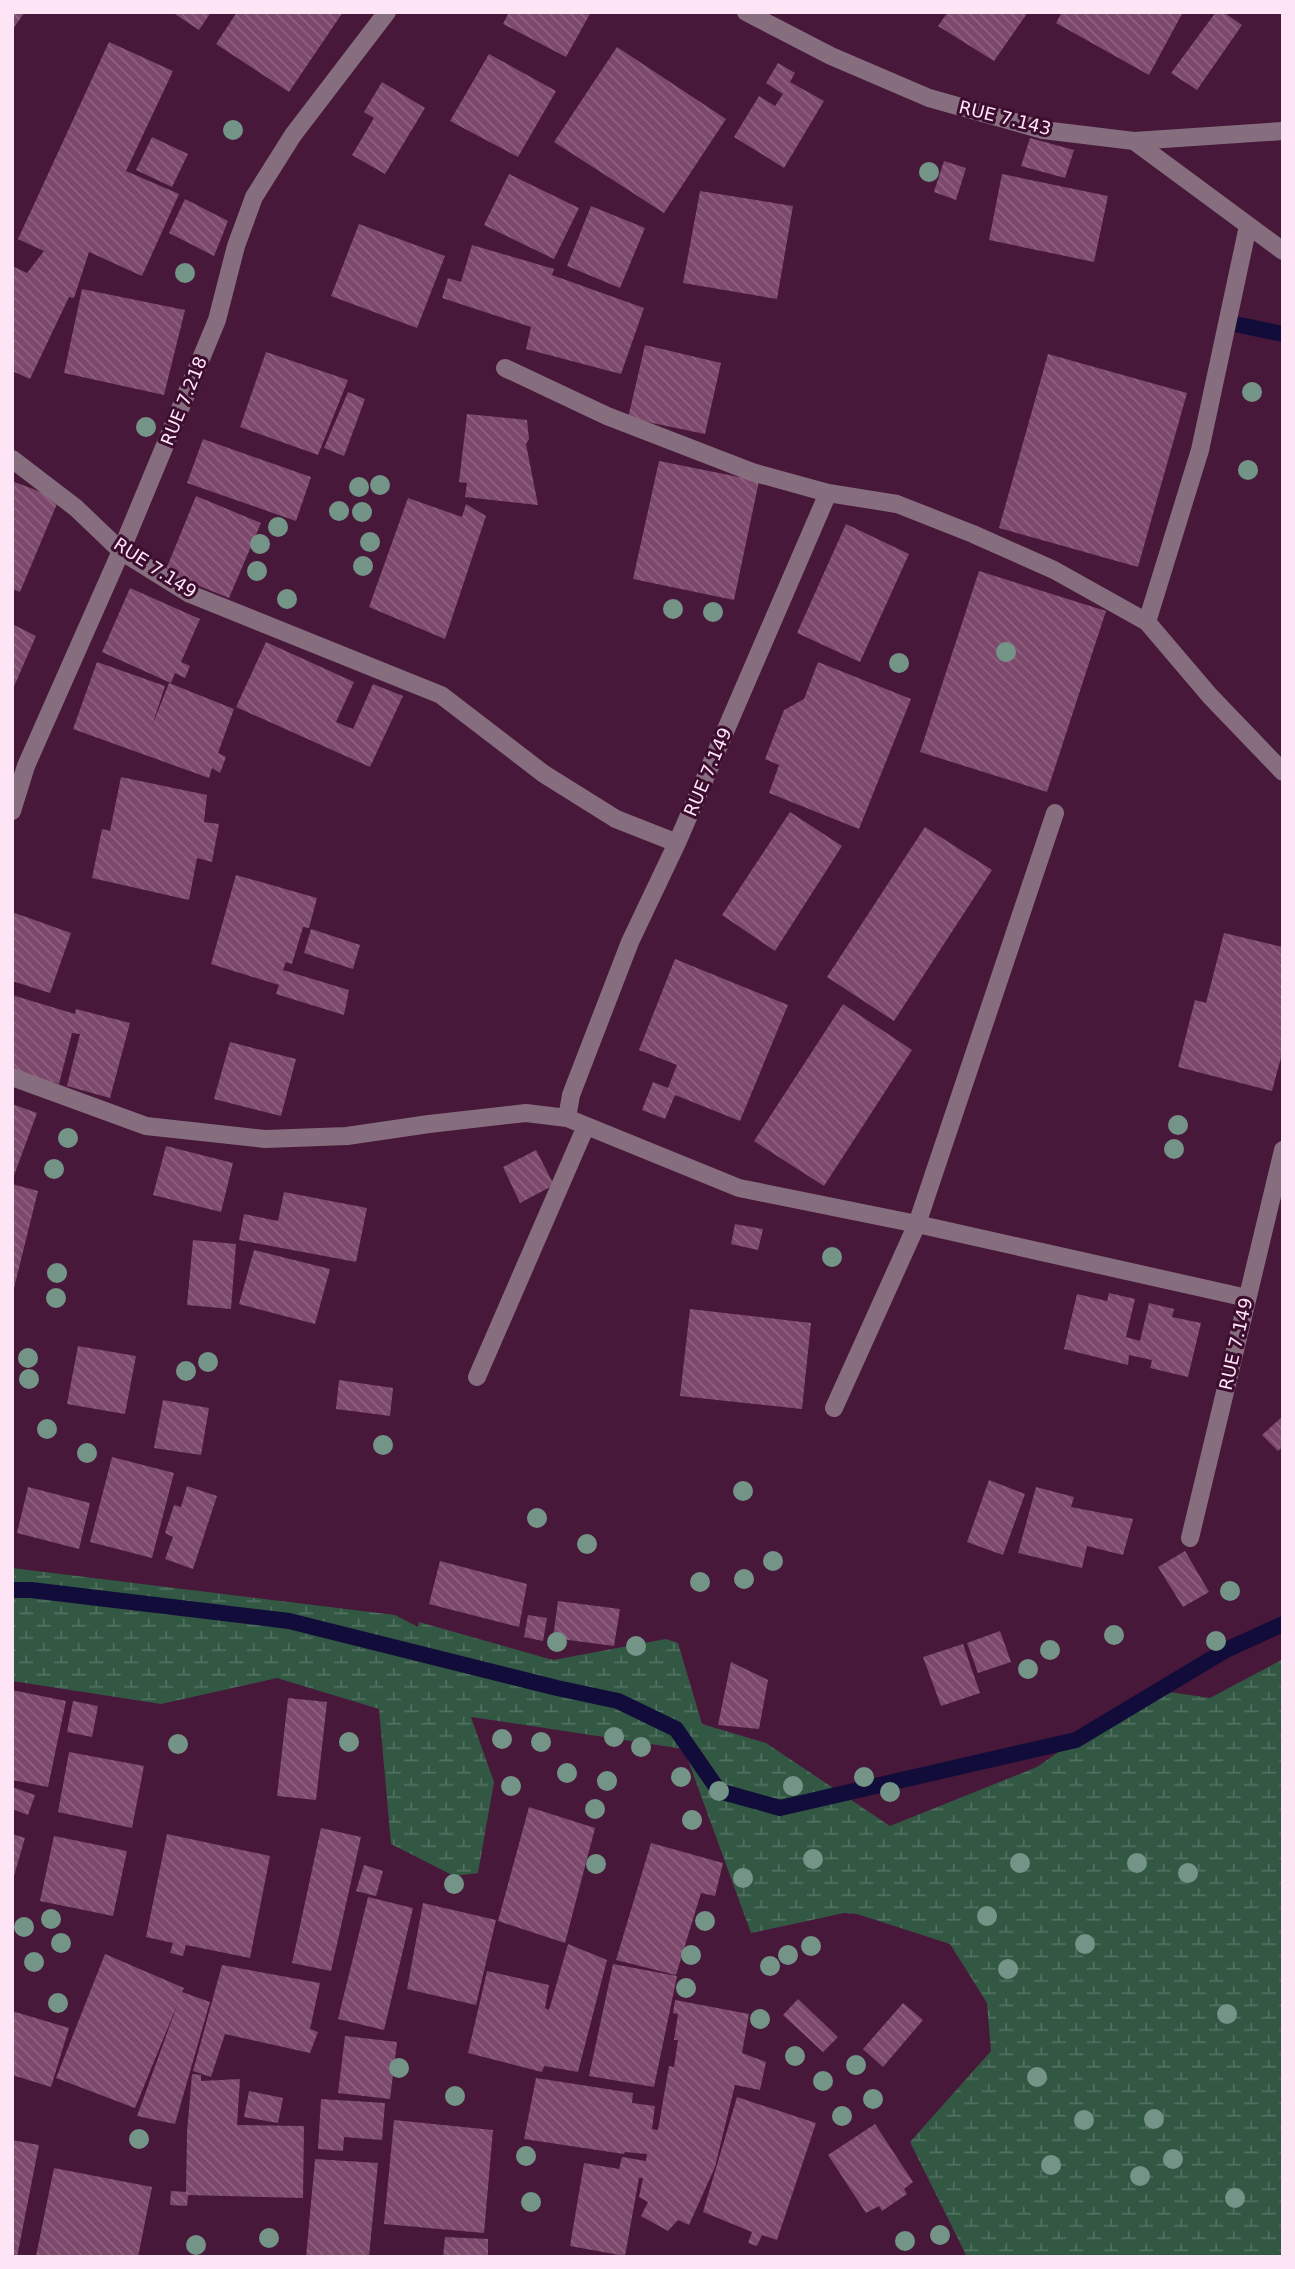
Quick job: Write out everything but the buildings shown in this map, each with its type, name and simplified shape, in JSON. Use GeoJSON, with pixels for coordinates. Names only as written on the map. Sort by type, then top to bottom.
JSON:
{"type":"FeatureCollection","features":[{"type":"Feature","properties":{"kind":"street","name":"RUE 7.218"},"geometry":{"type":"LineString","coordinates":[[12,811],[26,766],[121,551],[217,320],[236,246],[254,197],[293,135],[387,12]]}},
{"type":"Feature","properties":{"kind":"street","name":"RUE 7.143"},"geometry":{"type":"LineString","coordinates":[[746,12],[831,55],[929,98],[1043,130],[1133,141],[1283,131]]}},
{"type":"Feature","properties":{"kind":"street"},"geometry":{"type":"LineString","coordinates":[[1133,141],[1283,251]]}},
{"type":"Feature","properties":{"kind":"street"},"geometry":{"type":"LineString","coordinates":[[1147,622],[1200,450],[1248,226]]}},
{"type":"Feature","properties":{"kind":"street"},"geometry":{"type":"LineString","coordinates":[[505,368],[607,416],[752,472],[828,493],[898,503],[1054,570],[1147,622],[1210,696],[1283,772]]}},
{"type":"Feature","properties":{"kind":"street","name":"RUE 7.149"},"geometry":{"type":"LineString","coordinates":[[12,459],[76,508],[121,551],[190,594],[442,695],[544,774],[616,819],[677,843],[828,493]]}},
{"type":"Feature","properties":{"kind":"street"},"geometry":{"type":"LineString","coordinates":[[834,1408],[917,1224],[1055,813]]}},
{"type":"Feature","properties":{"kind":"street"},"geometry":{"type":"LineString","coordinates":[[567,1118],[571,1095],[630,942],[677,843]]}},
{"type":"Feature","properties":{"kind":"street"},"geometry":{"type":"LineString","coordinates":[[12,1077],[146,1126],[265,1139],[347,1136],[526,1113],[567,1118],[739,1188],[917,1224],[1247,1298]]}},
{"type":"Feature","properties":{"kind":"street"},"geometry":{"type":"LineString","coordinates":[[477,1377],[586,1126]]}},
{"type":"Feature","properties":{"kind":"street","name":"RUE 7.149"},"geometry":{"type":"LineString","coordinates":[[1190,1538],[1283,1150]]}},
{"type":"Feature","properties":{"kind":"green space"},"geometry":{"type":"Polygon","coordinates":[[[12,1568],[395,1615],[418,1627],[419,1622],[553,1660],[666,1639],[678,1643],[702,1724],[766,1743],[890,1826],[1037,1767],[1149,1689],[1210,1698],[1283,1659],[1283,2257],[967,2257],[910,2142],[991,2051],[987,2003],[950,1944],[857,1914],[844,1913],[751,1933],[684,1749],[471,1717],[494,1782],[478,1873],[454,1876],[391,1844],[379,1709],[277,1678],[161,1704],[12,1681],[12,1568]]]}},
{"type":"Feature","properties":{"kind":"waterway"},"geometry":{"type":"LineString","coordinates":[[1230,323],[1283,334]]}},
{"type":"Feature","properties":{"kind":"waterway"},"geometry":{"type":"LineString","coordinates":[[12,1590],[31,1590],[289,1621],[618,1701],[676,1729],[719,1791],[780,1808],[1076,1740],[1226,1650],[1283,1624]]}}]}
